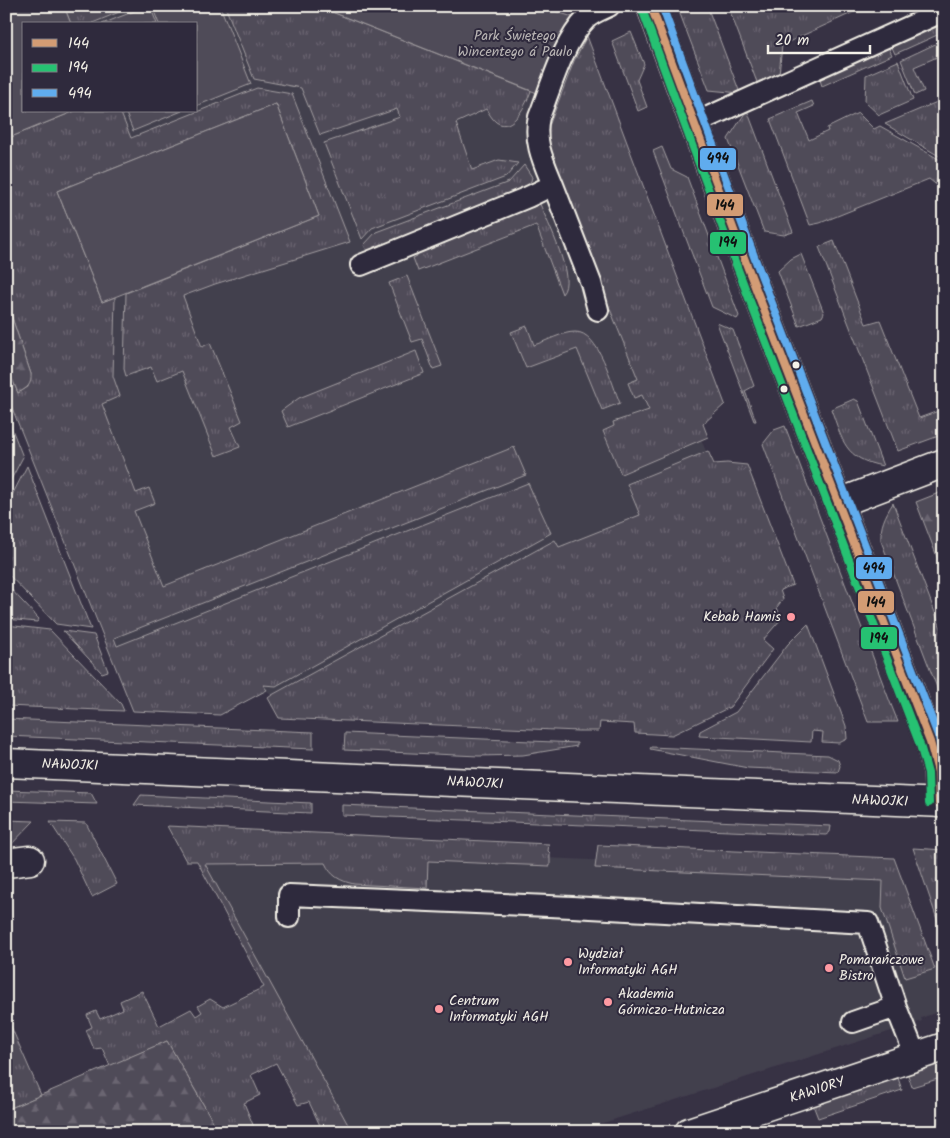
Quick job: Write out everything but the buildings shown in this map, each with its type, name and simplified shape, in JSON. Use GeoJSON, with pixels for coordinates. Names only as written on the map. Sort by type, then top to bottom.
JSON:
{"type":"FeatureCollection","features":[{"type":"Feature","properties":{"kind":"street"},"geometry":{"type":"LineString","coordinates":[[651,6],[746,262],[930,742],[938,772],[942,803]]}},
{"type":"Feature","properties":{"kind":"street"},"geometry":{"type":"LineString","coordinates":[[839,504],[944,463]]}},
{"type":"Feature","properties":{"kind":"street","name":"NAWOJKI"},"geometry":{"type":"LineString","coordinates":[[6,763],[942,803]]}},
{"type":"Feature","properties":{"kind":"street","name":"KAWIORY"},"geometry":{"type":"LineString","coordinates":[[689,1132],[944,1047]]}},
{"type":"Feature","properties":{"kind":"lane"},"geometry":{"type":"LineString","coordinates":[[598,310],[591,283],[552,185],[539,146],[537,127],[564,56],[579,28],[591,15],[609,6]]}},
{"type":"Feature","properties":{"kind":"lane"},"geometry":{"type":"LineString","coordinates":[[695,123],[944,11]]}},
{"type":"Feature","properties":{"kind":"lane"},"geometry":{"type":"LineString","coordinates":[[361,265],[528,197],[552,185]]}},
{"type":"Feature","properties":{"kind":"lane"},"geometry":{"type":"LineString","coordinates":[[289,917],[289,895],[562,906],[868,923],[896,1007],[916,1057]]}},
{"type":"Feature","properties":{"kind":"lane"},"geometry":{"type":"LineString","coordinates":[[853,1022],[896,1007]]}},
{"type":"Feature","properties":{"kind":"shaded area"},"geometry":{"type":"Polygon","coordinates":[[[64,6],[317,6],[571,107],[716,477],[783,599],[777,607],[781,619],[695,717],[274,698],[262,685],[126,668],[6,364],[6,139],[73,112],[198,112],[198,22],[70,22],[64,6]]]}},
{"type":"Feature","properties":{"kind":"shaded area","name":"Akademia Górniczo-Hutnicza"},"geometry":{"type":"Polygon","coordinates":[[[523,857],[901,874],[944,994],[944,1010],[921,1018],[922,1021],[904,1027],[575,1132],[341,1132],[197,861],[523,857]]]}},
{"type":"Feature","properties":{"kind":"green space"},"geometry":{"type":"Polygon","coordinates":[[[6,6],[64,6],[70,22],[22,22],[22,112],[73,112],[6,139],[6,6]]]}},
{"type":"Feature","properties":{"kind":"green space"},"geometry":{"type":"Polygon","coordinates":[[[64,6],[134,6],[95,22],[70,22],[64,6]]]}},
{"type":"Feature","properties":{"kind":"green space"},"geometry":{"type":"Polygon","coordinates":[[[150,6],[156,22],[107,22],[150,6]]]}},
{"type":"Feature","properties":{"kind":"green space"},"geometry":{"type":"Polygon","coordinates":[[[152,6],[220,6],[251,84],[198,105],[198,22],[158,22],[152,6]]]}},
{"type":"Feature","properties":{"kind":"green space"},"geometry":{"type":"Polygon","coordinates":[[[225,6],[317,6],[531,91],[523,109],[508,124],[502,125],[496,122],[486,109],[456,123],[472,170],[499,160],[518,163],[506,177],[372,228],[362,239],[324,143],[400,117],[397,109],[320,135],[301,88],[254,79],[225,6]]]}},
{"type":"Feature","properties":{"kind":"green space","name":"Park Świętego Wincentego á Paulo"},"geometry":{"type":"Polygon","coordinates":[[[317,6],[538,6],[573,17],[557,44],[537,93],[317,6]]]}},
{"type":"Feature","properties":{"kind":"green space"},"geometry":{"type":"Polygon","coordinates":[[[677,6],[707,6],[740,93],[709,90],[677,6]]]}},
{"type":"Feature","properties":{"kind":"green space"},"geometry":{"type":"Polygon","coordinates":[[[728,6],[867,6],[782,45],[779,75],[758,85],[728,6]]]}},
{"type":"Feature","properties":{"kind":"green space"},"geometry":{"type":"Polygon","coordinates":[[[944,21],[944,32],[895,54],[891,45],[944,21]]]}},
{"type":"Feature","properties":{"kind":"green space"},"geometry":{"type":"Polygon","coordinates":[[[631,32],[644,64],[637,80],[647,107],[638,111],[612,41],[631,32]]]}},
{"type":"Feature","properties":{"kind":"green space"},"geometry":{"type":"Polygon","coordinates":[[[587,36],[725,404],[703,424],[708,437],[621,474],[603,431],[614,426],[613,422],[649,410],[642,395],[634,398],[628,383],[638,379],[552,164],[548,145],[549,126],[574,61],[587,36]]]}},
{"type":"Feature","properties":{"kind":"green space"},"geometry":{"type":"Polygon","coordinates":[[[944,40],[944,54],[914,67],[924,91],[915,95],[901,60],[944,40]]]}},
{"type":"Feature","properties":{"kind":"green space"},"geometry":{"type":"Polygon","coordinates":[[[888,46],[892,55],[822,86],[819,77],[888,46]]]}},
{"type":"Feature","properties":{"kind":"green space"},"geometry":{"type":"Polygon","coordinates":[[[898,61],[913,100],[879,115],[865,102],[866,75],[898,61]]]}},
{"type":"Feature","properties":{"kind":"green space"},"geometry":{"type":"Polygon","coordinates":[[[257,88],[292,94],[350,242],[215,284],[183,296],[202,347],[210,343],[242,421],[231,427],[240,447],[216,456],[182,371],[157,381],[151,367],[126,376],[124,369],[126,293],[319,216],[276,104],[57,191],[102,302],[115,297],[113,376],[120,396],[102,404],[136,493],[149,488],[155,503],[134,511],[164,586],[514,447],[526,475],[114,638],[117,646],[528,483],[551,533],[276,686],[263,685],[267,690],[220,715],[133,711],[6,393],[6,364],[18,393],[28,387],[31,374],[6,300],[6,139],[73,112],[120,112],[131,138],[257,88]]]}},
{"type":"Feature","properties":{"kind":"green space"},"geometry":{"type":"Polygon","coordinates":[[[812,101],[814,106],[798,113],[809,140],[828,131],[827,128],[858,113],[874,129],[880,126],[944,162],[944,191],[929,179],[820,223],[810,225],[770,119],[812,101]]]}},
{"type":"Feature","properties":{"kind":"green space"},"geometry":{"type":"Polygon","coordinates":[[[937,102],[944,117],[944,159],[885,124],[937,102]]]}},
{"type":"Feature","properties":{"kind":"green space"},"geometry":{"type":"Polygon","coordinates":[[[276,104],[319,216],[102,302],[57,191],[276,104]]]}},
{"type":"Feature","properties":{"kind":"green space"},"geometry":{"type":"Polygon","coordinates":[[[747,110],[793,232],[784,235],[764,232],[728,139],[747,110]]]}},
{"type":"Feature","properties":{"kind":"green space"},"geometry":{"type":"Polygon","coordinates":[[[125,112],[180,112],[133,131],[125,112]]]}},
{"type":"Feature","properties":{"kind":"green space"},"geometry":{"type":"Polygon","coordinates":[[[662,147],[671,169],[687,177],[739,316],[737,319],[712,307],[653,151],[662,147]]]}},
{"type":"Feature","properties":{"kind":"green space"},"geometry":{"type":"Polygon","coordinates":[[[524,165],[532,177],[526,188],[368,253],[364,245],[376,232],[509,182],[524,165]]]}},
{"type":"Feature","properties":{"kind":"green space"},"geometry":{"type":"Polygon","coordinates":[[[540,204],[554,236],[566,276],[566,287],[562,294],[536,225],[418,271],[413,258],[417,256],[416,251],[531,205],[532,207],[540,204]]]}},
{"type":"Feature","properties":{"kind":"green space"},"geometry":{"type":"Polygon","coordinates":[[[834,241],[866,324],[880,320],[919,418],[944,409],[944,434],[898,451],[819,247],[834,241]]]}},
{"type":"Feature","properties":{"kind":"green space"},"geometry":{"type":"Polygon","coordinates":[[[801,254],[824,313],[822,317],[799,326],[778,271],[791,259],[801,254]]]}},
{"type":"Feature","properties":{"kind":"green space"},"geometry":{"type":"Polygon","coordinates":[[[407,276],[442,366],[433,369],[422,339],[412,342],[389,283],[407,276]]]}},
{"type":"Feature","properties":{"kind":"green space"},"geometry":{"type":"Polygon","coordinates":[[[6,300],[31,374],[31,381],[28,386],[18,393],[6,364],[6,300]]]}},
{"type":"Feature","properties":{"kind":"green space"},"geometry":{"type":"Polygon","coordinates":[[[717,323],[733,330],[754,386],[745,391],[756,421],[754,421],[717,323]]]}},
{"type":"Feature","properties":{"kind":"green space"},"geometry":{"type":"Polygon","coordinates":[[[527,326],[534,345],[570,332],[583,334],[591,340],[604,360],[620,403],[602,410],[577,349],[526,368],[511,332],[527,326]]]}},
{"type":"Feature","properties":{"kind":"green space"},"geometry":{"type":"Polygon","coordinates":[[[416,351],[424,373],[288,427],[281,411],[299,398],[416,351]]]}},
{"type":"Feature","properties":{"kind":"green space"},"geometry":{"type":"Polygon","coordinates":[[[854,399],[858,401],[883,466],[860,459],[847,447],[842,439],[831,409],[854,399]]]}},
{"type":"Feature","properties":{"kind":"green space"},"geometry":{"type":"Polygon","coordinates":[[[6,414],[23,457],[6,489],[6,414]]]}},
{"type":"Feature","properties":{"kind":"green space"},"geometry":{"type":"Polygon","coordinates":[[[785,426],[898,722],[868,722],[763,444],[774,430],[785,426]]]}},
{"type":"Feature","properties":{"kind":"green space"},"geometry":{"type":"Polygon","coordinates":[[[708,451],[714,464],[747,465],[793,585],[780,590],[783,599],[777,607],[781,619],[763,640],[773,649],[730,707],[672,735],[635,733],[634,724],[600,722],[599,731],[578,731],[279,718],[268,698],[272,695],[555,540],[559,547],[640,515],[627,484],[708,451]]]}},
{"type":"Feature","properties":{"kind":"green space"},"geometry":{"type":"Polygon","coordinates":[[[27,466],[91,629],[56,624],[6,572],[6,507],[27,466]]]}},
{"type":"Feature","properties":{"kind":"green space"},"geometry":{"type":"Polygon","coordinates":[[[944,491],[944,575],[916,502],[944,491]]]}},
{"type":"Feature","properties":{"kind":"green space"},"geometry":{"type":"Polygon","coordinates":[[[893,503],[944,636],[944,706],[881,541],[884,521],[893,503]]]}},
{"type":"Feature","properties":{"kind":"green space"},"geometry":{"type":"Polygon","coordinates":[[[6,584],[39,619],[37,622],[6,619],[6,584]]]}},
{"type":"Feature","properties":{"kind":"green space"},"geometry":{"type":"Polygon","coordinates":[[[808,624],[846,726],[847,739],[839,743],[822,742],[823,732],[812,731],[811,742],[699,736],[700,731],[736,712],[788,644],[808,624]]]}},
{"type":"Feature","properties":{"kind":"green space"},"geometry":{"type":"Polygon","coordinates":[[[6,625],[50,630],[121,704],[124,711],[6,706],[6,625]]]}},
{"type":"Feature","properties":{"kind":"green space"},"geometry":{"type":"Polygon","coordinates":[[[63,631],[94,635],[108,671],[102,673],[63,631]]]}},
{"type":"Feature","properties":{"kind":"green space"},"geometry":{"type":"Polygon","coordinates":[[[6,719],[313,732],[313,749],[6,736],[6,719]]]}},
{"type":"Feature","properties":{"kind":"green space"},"geometry":{"type":"Polygon","coordinates":[[[345,733],[577,743],[577,746],[523,755],[479,756],[344,750],[345,733]]]}},
{"type":"Feature","properties":{"kind":"green space"},"geometry":{"type":"Polygon","coordinates":[[[651,747],[828,755],[838,760],[840,766],[838,772],[748,768],[650,749],[651,747]]]}},
{"type":"Feature","properties":{"kind":"green space"},"geometry":{"type":"Polygon","coordinates":[[[6,790],[91,793],[97,804],[6,801],[6,790]]]}},
{"type":"Feature","properties":{"kind":"green space"},"geometry":{"type":"Polygon","coordinates":[[[141,795],[311,803],[311,813],[134,805],[141,795]]]}},
{"type":"Feature","properties":{"kind":"green space"},"geometry":{"type":"Polygon","coordinates":[[[342,805],[831,826],[830,832],[826,835],[342,815],[342,805]]]}},
{"type":"Feature","properties":{"kind":"green space"},"geometry":{"type":"Polygon","coordinates":[[[6,820],[34,821],[6,850],[6,820]]]}},
{"type":"Feature","properties":{"kind":"green space"},"geometry":{"type":"Polygon","coordinates":[[[50,822],[86,823],[117,884],[92,897],[74,859],[50,822]]]}},
{"type":"Feature","properties":{"kind":"green space"},"geometry":{"type":"Polygon","coordinates":[[[167,826],[549,844],[550,866],[428,861],[427,888],[354,884],[337,877],[325,863],[205,864],[352,1132],[323,1132],[309,1102],[298,1105],[276,1063],[251,1075],[260,1095],[244,1103],[256,1132],[219,1132],[167,1041],[110,1066],[102,1048],[94,1049],[86,1030],[92,1027],[87,1015],[96,1011],[100,1019],[123,1009],[120,1001],[142,991],[159,1026],[191,1009],[196,1016],[202,1012],[198,1006],[210,999],[223,1007],[264,987],[197,861],[186,861],[167,826]]]}},
{"type":"Feature","properties":{"kind":"green space"},"geometry":{"type":"Polygon","coordinates":[[[598,845],[894,858],[935,969],[905,978],[882,908],[883,881],[595,868],[598,845]]]}},
{"type":"Feature","properties":{"kind":"green space"},"geometry":{"type":"Polygon","coordinates":[[[913,848],[944,850],[944,940],[913,848]]]}},
{"type":"Feature","properties":{"kind":"green space"},"geometry":{"type":"Polygon","coordinates":[[[6,1015],[41,1095],[6,1110],[6,1015]]]}},
{"type":"Feature","properties":{"kind":"green space"},"geometry":{"type":"Polygon","coordinates":[[[167,1041],[219,1132],[6,1132],[6,1110],[167,1041]]]}},
{"type":"Feature","properties":{"kind":"green space"},"geometry":{"type":"Polygon","coordinates":[[[944,1062],[944,1077],[912,1087],[908,1075],[944,1062]]]}},
{"type":"Feature","properties":{"kind":"green space"},"geometry":{"type":"Polygon","coordinates":[[[898,1078],[902,1090],[818,1118],[813,1105],[898,1078]]]}},
{"type":"Feature","properties":{"kind":"transit line","name":"144"},"geometry":{"type":"LineString","coordinates":[[651,6],[746,263],[930,742],[938,772],[939,803]]}},
{"type":"Feature","properties":{"kind":"transit line","name":"494"},"geometry":{"type":"LineString","coordinates":[[662,6],[755,259],[944,755]]}},
{"type":"Feature","properties":{"kind":"transit line","name":"194"},"geometry":{"type":"LineString","coordinates":[[642,9],[737,267],[920,745],[928,773],[929,803]]}},
{"type":"Feature","properties":{"kind":"place","name":"Kebab Hamis"},"geometry":{"type":"Point","coordinates":[791,617]}},
{"type":"Feature","properties":{"kind":"place","name":"Wydział Informatyki AGH"},"geometry":{"type":"Point","coordinates":[568,962]}},
{"type":"Feature","properties":{"kind":"place","name":"Pomarańczowe Bistro"},"geometry":{"type":"Point","coordinates":[829,968]}},
{"type":"Feature","properties":{"kind":"place","name":"Akademia Górniczo-Hutnicza"},"geometry":{"type":"Point","coordinates":[608,1002]}},
{"type":"Feature","properties":{"kind":"place","name":"Centrum Informatyki AGH"},"geometry":{"type":"Point","coordinates":[439,1009]}}]}
